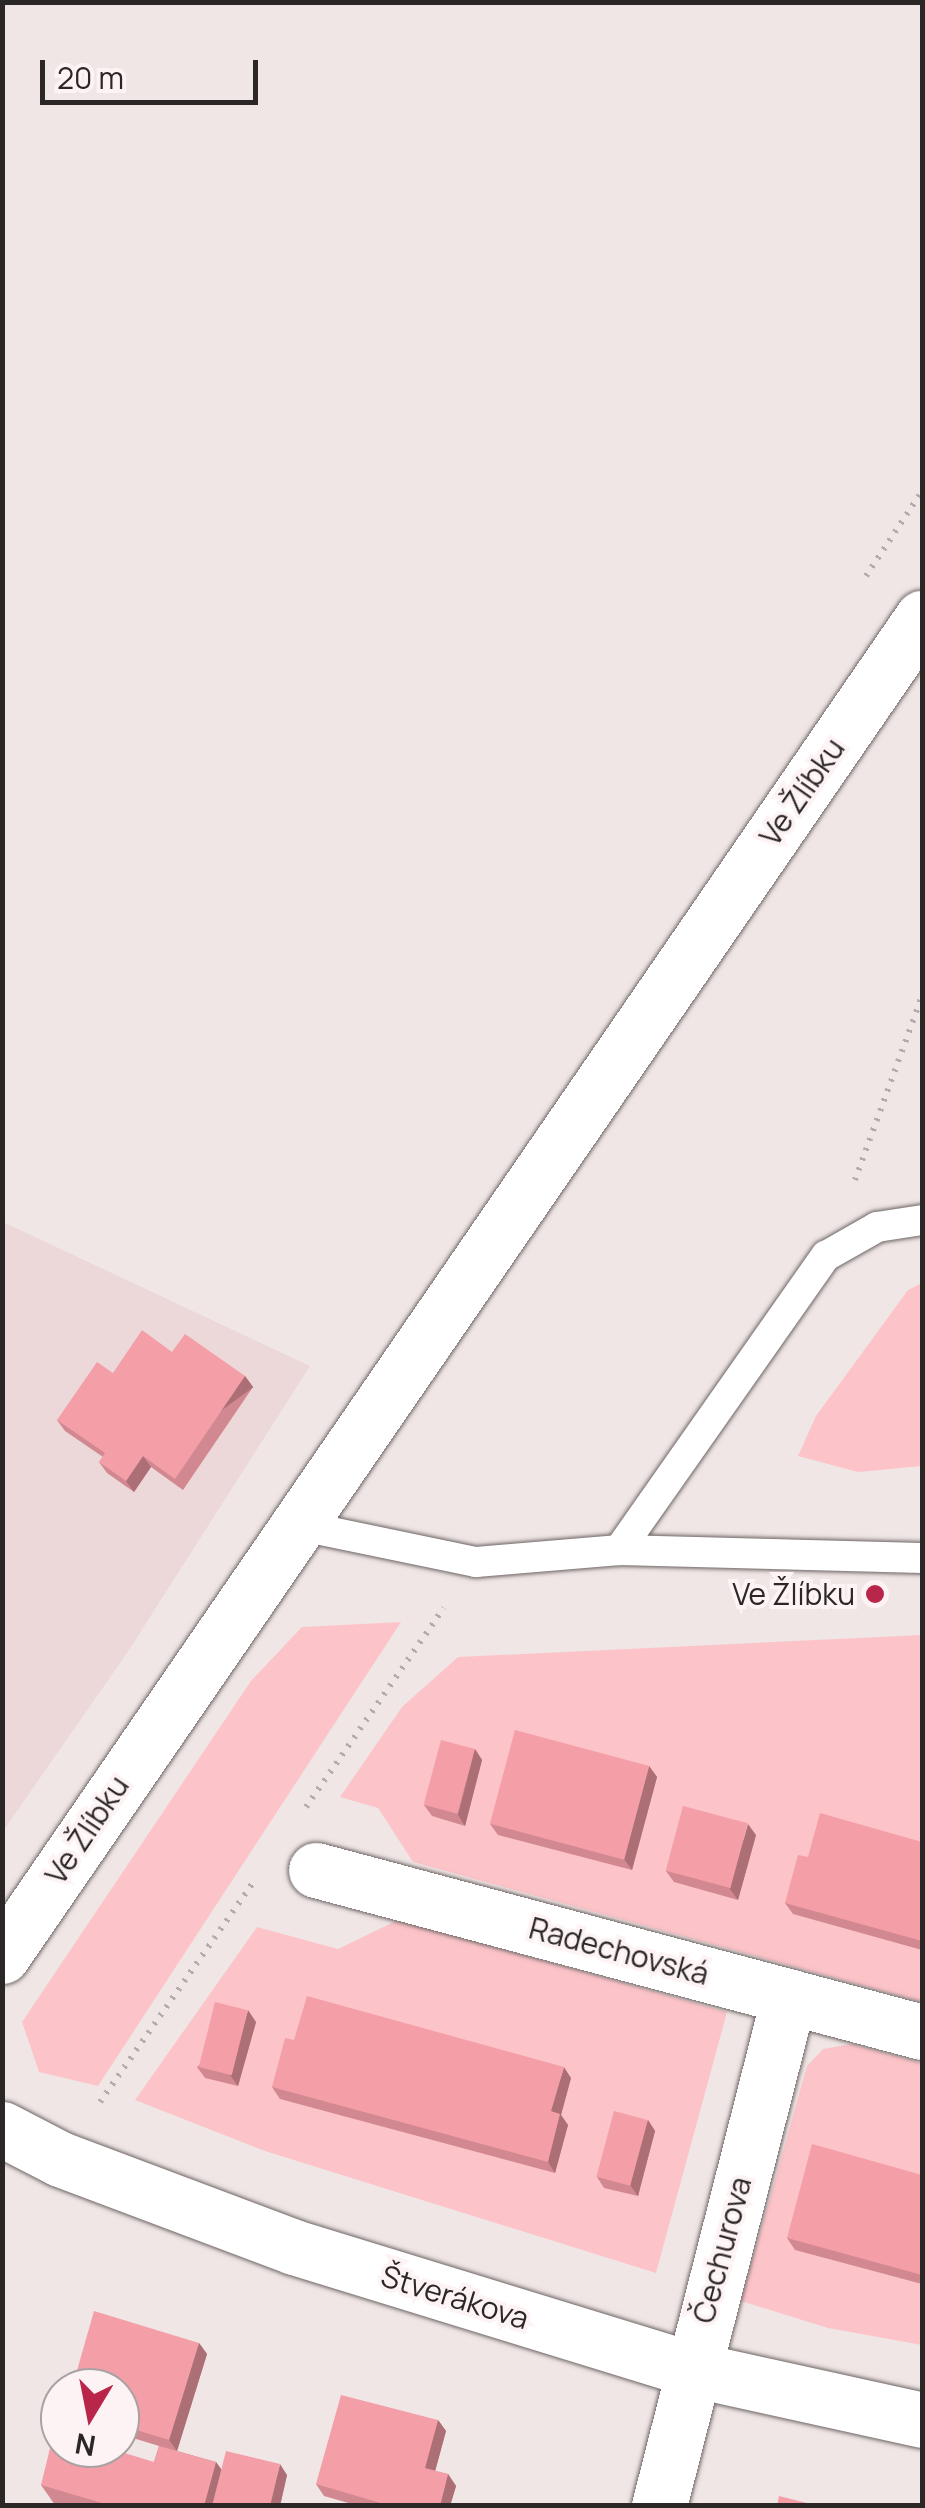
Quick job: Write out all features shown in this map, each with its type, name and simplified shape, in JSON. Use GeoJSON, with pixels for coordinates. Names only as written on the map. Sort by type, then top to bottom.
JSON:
{"type":"FeatureCollection","features":[{"type":"Feature","properties":{"kind":"street","name":"Ve Žlíbku"},"geometry":{"type":"LineString","coordinates":[[2,1956],[922,618]]}},
{"type":"Feature","properties":{"kind":"street","name":"Radechovská"},"geometry":{"type":"LineString","coordinates":[[316,1870],[922,2032]]}},
{"type":"Feature","properties":{"kind":"street","name":"Čechurova"},"geometry":{"type":"LineString","coordinates":[[659,2506],[788,1996]]}},
{"type":"Feature","properties":{"kind":"street","name":"Štverákova"},"geometry":{"type":"LineString","coordinates":[[2,2129],[60,2160],[294,2248],[691,2369],[922,2420]]}},
{"type":"Feature","properties":{"kind":"lane"},"geometry":{"type":"LineString","coordinates":[[619,1550],[826,1256],[877,1227],[922,1220]]}},
{"type":"Feature","properties":{"kind":"lane"},"geometry":{"type":"LineString","coordinates":[[297,1525],[476,1562],[619,1550],[922,1558]]}},
{"type":"Feature","properties":{"kind":"path"},"geometry":{"type":"LineString","coordinates":[[916,501],[922,491]]}},
{"type":"Feature","properties":{"kind":"path"},"geometry":{"type":"LineString","coordinates":[[826,1256],[922,996]]}},
{"type":"Feature","properties":{"kind":"shaded area"},"geometry":{"type":"Polygon","coordinates":[[[3,1222],[310,1366],[127,1653],[3,1831],[3,1222]]]}},
{"type":"Feature","properties":{"kind":"shaded area"},"geometry":{"type":"Polygon","coordinates":[[[922,1283],[922,1466],[858,1472],[798,1456],[816,1416],[908,1290],[922,1283]]]}},
{"type":"Feature","properties":{"kind":"shaded area"},"geometry":{"type":"Polygon","coordinates":[[[401,1622],[98,2086],[39,2072],[22,2022],[251,1681],[302,1627],[401,1622]]]}},
{"type":"Feature","properties":{"kind":"shaded area"},"geometry":{"type":"Polygon","coordinates":[[[922,1635],[922,2002],[413,1862],[378,1808],[340,1797],[402,1707],[458,1657],[922,1635]]]}},
{"type":"Feature","properties":{"kind":"shaded area"},"geometry":{"type":"Polygon","coordinates":[[[398,1920],[727,2012],[656,2273],[265,2151],[135,2100],[257,1927],[338,1949],[398,1920]]]}},
{"type":"Feature","properties":{"kind":"shaded area"},"geometry":{"type":"Polygon","coordinates":[[[851,2044],[922,2063],[922,2345],[828,2328],[741,2301],[807,2066],[823,2049],[851,2044]]]}},
{"type":"Feature","properties":{"kind":"building"},"geometry":{"type":"Polygon","coordinates":[[[142,1330],[172,1352],[185,1334],[245,1376],[175,1479],[143,1456],[126,1481],[99,1462],[105,1453],[57,1420],[97,1362],[113,1373],[142,1330]]]}},
{"type":"Feature","properties":{"kind":"building"},"geometry":{"type":"Polygon","coordinates":[[[515,1730],[649,1766],[624,1860],[490,1824],[515,1730]]]}},
{"type":"Feature","properties":{"kind":"building"},"geometry":{"type":"Polygon","coordinates":[[[441,1740],[475,1749],[457,1814],[424,1805],[441,1740]]]}},
{"type":"Feature","properties":{"kind":"building"},"geometry":{"type":"Polygon","coordinates":[[[683,1806],[748,1823],[730,1888],[666,1871],[683,1806]]]}},
{"type":"Feature","properties":{"kind":"building"},"geometry":{"type":"Polygon","coordinates":[[[820,1813],[922,1842],[922,1941],[785,1903],[798,1855],[808,1857],[820,1813]]]}},
{"type":"Feature","properties":{"kind":"building"},"geometry":{"type":"Polygon","coordinates":[[[307,1996],[564,2067],[551,2111],[560,2114],[548,2162],[272,2087],[285,2038],[294,2040],[307,1996]]]}},
{"type":"Feature","properties":{"kind":"building"},"geometry":{"type":"Polygon","coordinates":[[[215,2002],[248,2010],[232,2075],[199,2067],[215,2002]]]}},
{"type":"Feature","properties":{"kind":"building"},"geometry":{"type":"Polygon","coordinates":[[[614,2111],[648,2120],[630,2186],[596,2177],[614,2111]]]}},
{"type":"Feature","properties":{"kind":"building"},"geometry":{"type":"Polygon","coordinates":[[[812,2144],[922,2175],[922,2275],[787,2238],[812,2144]]]}},
{"type":"Feature","properties":{"kind":"building"},"geometry":{"type":"Polygon","coordinates":[[[94,2311],[199,2343],[169,2440],[140,2431],[140,2368],[78,2368],[94,2311]]]}},
{"type":"Feature","properties":{"kind":"building"},"geometry":{"type":"Polygon","coordinates":[[[341,2395],[438,2420],[425,2468],[448,2474],[440,2506],[383,2506],[316,2484],[341,2395]]]}},
{"type":"Feature","properties":{"kind":"building"},"geometry":{"type":"Polygon","coordinates":[[[159,2446],[216,2462],[204,2506],[112,2506],[41,2485],[45,2468],[140,2468],[140,2458],[154,2462],[159,2446]]]}},
{"type":"Feature","properties":{"kind":"building"},"geometry":{"type":"Polygon","coordinates":[[[226,2451],[280,2464],[270,2506],[212,2506],[226,2451]]]}},
{"type":"Feature","properties":{"kind":"building"},"geometry":{"type":"Polygon","coordinates":[[[779,2496],[819,2506],[777,2506],[779,2496]]]}},
{"type":"Feature","properties":{"kind":"place","name":"Ve Žlíbku"},"geometry":{"type":"Point","coordinates":[875,1594]}}]}
